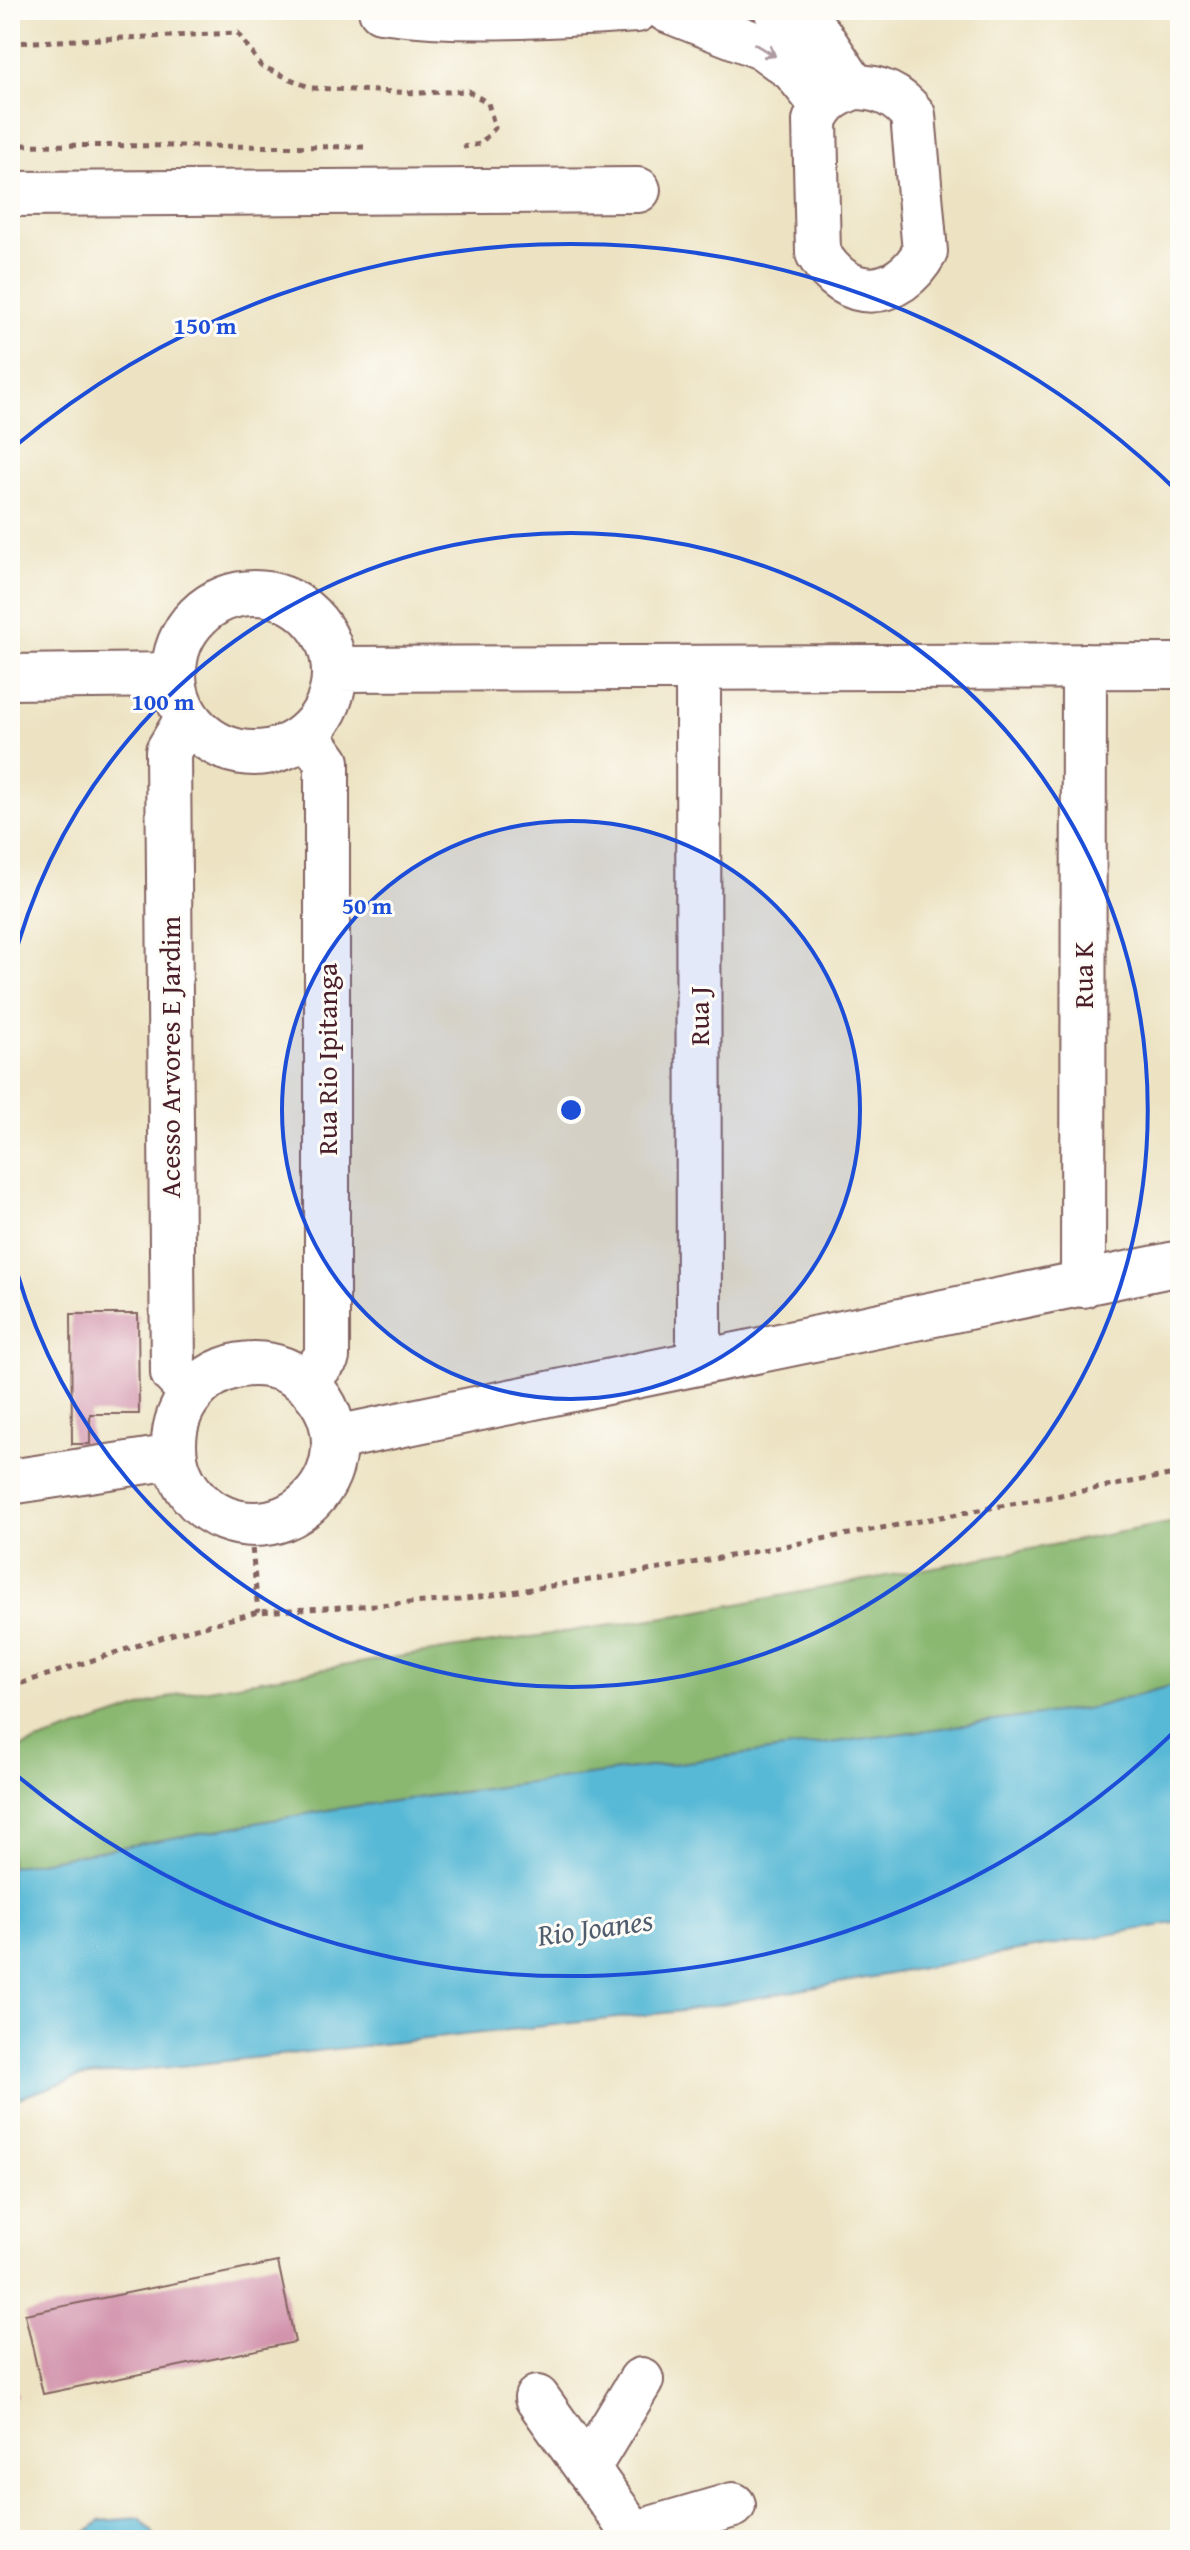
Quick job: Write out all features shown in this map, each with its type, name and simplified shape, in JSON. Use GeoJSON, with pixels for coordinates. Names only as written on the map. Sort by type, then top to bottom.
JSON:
{"type":"FeatureCollection","features":[{"type":"Feature","properties":{"kind":"street"},"geometry":{"type":"LineString","coordinates":[[381,10],[417,15],[531,15],[637,10]]}},
{"type":"Feature","properties":{"kind":"street"},"geometry":{"type":"LineString","coordinates":[[667,10],[697,19],[764,48],[838,96],[819,34],[776,10]]}},
{"type":"Feature","properties":{"kind":"street"},"geometry":{"type":"LineString","coordinates":[[10,194],[638,190]]}},
{"type":"Feature","properties":{"kind":"street"},"geometry":{"type":"LineString","coordinates":[[252,592],[282,598],[308,614],[327,639],[334,669],[327,707],[307,735],[277,751],[244,754],[211,742],[187,719],[175,691],[174,675],[180,641],[197,616],[222,599],[252,592]]}},
{"type":"Feature","properties":{"kind":"street","name":"Rua K"},"geometry":{"type":"LineString","coordinates":[[1083,1285],[1084,666]]}},
{"type":"Feature","properties":{"kind":"street"},"geometry":{"type":"LineString","coordinates":[[334,669],[1180,666]]}},
{"type":"Feature","properties":{"kind":"street","name":"Rua J"},"geometry":{"type":"LineString","coordinates":[[698,668],[699,1363]]}},
{"type":"Feature","properties":{"kind":"street"},"geometry":{"type":"LineString","coordinates":[[10,677],[174,675]]}},
{"type":"Feature","properties":{"kind":"street","name":"Acesso Arvores E Jardim"},"geometry":{"type":"LineString","coordinates":[[187,719],[168,751],[168,767],[173,1373],[192,1393]]}},
{"type":"Feature","properties":{"kind":"street","name":"Rua Rio Ipitanga"},"geometry":{"type":"LineString","coordinates":[[306,1382],[327,1357],[327,762],[307,735]]}},
{"type":"Feature","properties":{"kind":"street"},"geometry":{"type":"LineString","coordinates":[[336,1438],[1180,1263]]}},
{"type":"Feature","properties":{"kind":"street"},"geometry":{"type":"LineString","coordinates":[[252,1363],[280,1367],[306,1382],[325,1407],[336,1438],[333,1463],[321,1489],[303,1509],[277,1522],[250,1525],[222,1519],[198,1503],[182,1481],[174,1457],[182,1406],[199,1383],[224,1368],[252,1363]]}},
{"type":"Feature","properties":{"kind":"street"},"geometry":{"type":"LineString","coordinates":[[10,1482],[174,1457]]}},
{"type":"Feature","properties":{"kind":"street"},"geometry":{"type":"LineString","coordinates":[[587,2469],[641,2380]]}},
{"type":"Feature","properties":{"kind":"street"},"geometry":{"type":"LineString","coordinates":[[537,2398],[635,2537],[733,2505]]}},
{"type":"Feature","properties":{"kind":"path"},"geometry":{"type":"LineString","coordinates":[[10,43],[238,33],[261,66],[311,88],[419,93],[468,91],[488,103],[495,128],[480,144],[461,147]]}},
{"type":"Feature","properties":{"kind":"path"},"geometry":{"type":"LineString","coordinates":[[10,145],[383,147]]}},
{"type":"Feature","properties":{"kind":"path"},"geometry":{"type":"LineString","coordinates":[[10,1687],[173,1634],[258,1612],[475,1597],[654,1570],[1180,1473]]}},
{"type":"Feature","properties":{"kind":"path"},"geometry":{"type":"LineString","coordinates":[[250,1525],[258,1612]]}},
{"type":"Feature","properties":{"kind":"green space"},"geometry":{"type":"Polygon","coordinates":[[[1180,1521],[1180,1683],[1092,1708],[334,1809],[10,1867],[10,1751],[179,1694],[377,1660],[679,1615],[1180,1521]]]}},
{"type":"Feature","properties":{"kind":"water","name":"Rio Joanes"},"geometry":{"type":"Polygon","coordinates":[[[1180,1683],[1180,1922],[682,2011],[80,2077],[10,2101],[10,1867],[334,1809],[1092,1708],[1180,1683]]]}},
{"type":"Feature","properties":{"kind":"water"},"geometry":{"type":"Polygon","coordinates":[[[140,2518],[155,2540],[77,2540],[100,2521],[140,2518]]]}},
{"type":"Feature","properties":{"kind":"building"},"geometry":{"type":"Polygon","coordinates":[[[71,1314],[138,1314],[139,1414],[90,1414],[90,1444],[72,1444],[71,1314]]]}},
{"type":"Feature","properties":{"kind":"building"},"geometry":{"type":"Polygon","coordinates":[[[278,2262],[295,2342],[43,2394],[25,2314],[278,2262]]]}},
{"type":"Feature","properties":{"kind":"building"},"geometry":{"type":"Polygon","coordinates":[[[10,2375],[17,2396],[10,2399],[10,2375]]]}}]}
